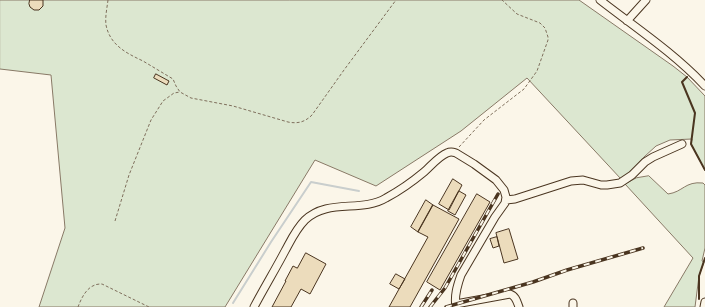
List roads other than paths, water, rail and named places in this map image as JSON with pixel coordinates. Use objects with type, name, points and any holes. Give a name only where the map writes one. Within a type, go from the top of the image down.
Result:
[{"type":"street","points":[[600,0],[682,63],[705,86]]},
{"type":"street","points":[[627,22],[641,2]]},
{"type":"street","points":[[506,200],[515,199],[571,182],[583,180],[607,186],[620,183],[632,175],[645,162],[682,144]]},
{"type":"street","points":[[254,307],[296,231],[306,220],[323,209],[369,205],[381,202],[398,191],[448,152],[455,152],[474,164],[496,180],[506,193],[506,200],[461,276],[456,290],[456,306],[510,294],[516,298],[519,307]]},
{"type":"street","points":[[704,307],[705,302]]},
{"type":"waterway","points":[[233,303],[311,182],[359,191]]},
{"type":"railway","points":[[430,307],[445,288],[498,194]]},
{"type":"railway","points":[[446,307],[643,248]]},
{"type":"railway","points":[[421,307],[432,290]]}]
